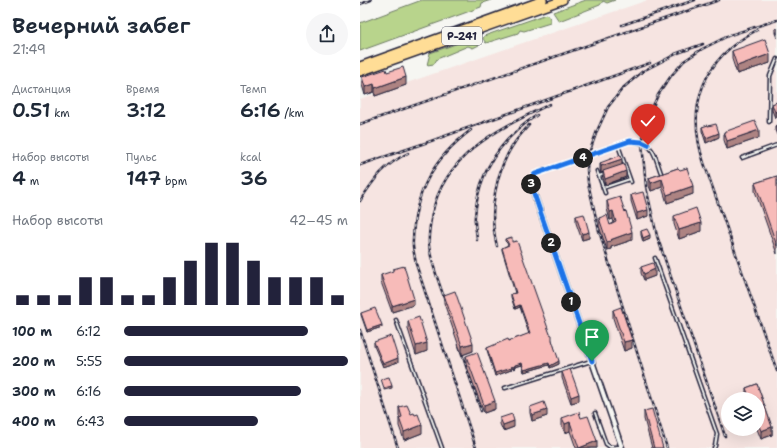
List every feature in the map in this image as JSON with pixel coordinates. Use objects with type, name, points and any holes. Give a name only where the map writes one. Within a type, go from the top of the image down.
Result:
[{"type":"highway","name":"Р-241","points":[[360,66],[543,0]]},
{"type":"highway","name":"Р-241","points":[[360,72],[563,0]]},
{"type":"street","points":[[531,185],[622,448]]},
{"type":"lane","points":[[769,122],[770,76],[777,59]]},
{"type":"lane","points":[[531,185],[531,180],[535,174],[630,141],[642,142],[648,145],[654,152],[660,173]]},
{"type":"lane","points":[[618,145],[631,182]]},
{"type":"lane","points":[[742,158],[777,145]]},
{"type":"lane","points":[[619,169],[626,167]]},
{"type":"lane","points":[[597,171],[604,194]]},
{"type":"lane","points":[[599,176],[606,174]]},
{"type":"lane","points":[[603,188],[630,179]]},
{"type":"lane","points":[[655,258],[717,434],[714,448]]},
{"type":"lane","points":[[396,320],[442,448]]},
{"type":"lane","points":[[505,388],[592,361]]},
{"type":"lane","points":[[595,413],[606,444],[610,447],[622,448]]},
{"type":"shaded area","points":[[648,0],[777,0],[777,448],[360,448],[360,99]]},
{"type":"green space","points":[[422,0],[491,0],[482,3],[481,7],[360,51],[360,23]]},
{"type":"green space","points":[[586,0],[615,0],[607,3],[603,1],[600,5],[559,21],[553,12]]},
{"type":"green space","points":[[547,14],[550,18],[550,23],[524,31],[520,30],[518,33],[486,43],[483,39],[484,36]]},
{"type":"green space","points":[[473,38],[479,45],[473,48],[468,46],[437,59],[434,64],[427,65],[430,53]]},
{"type":"building","points":[[765,39],[770,54],[737,66],[732,51]]},
{"type":"building","points":[[403,67],[406,77],[375,88],[374,84],[365,87],[362,77],[386,69],[387,72]]},
{"type":"building","points":[[777,102],[777,111],[775,112],[772,104]]},
{"type":"building","points":[[755,121],[759,130],[727,141],[724,132]]},
{"type":"building","points":[[716,124],[719,133],[706,138],[702,127]]},
{"type":"building","points":[[621,155],[622,159],[601,166],[600,163]]},
{"type":"building","points":[[624,164],[626,171],[605,179],[603,171]]},
{"type":"building","points":[[678,168],[680,170],[687,168],[693,186],[667,195],[662,179],[651,183],[649,178]]},
{"type":"building","points":[[777,176],[777,246],[755,183]]},
{"type":"building","points":[[643,192],[648,210],[637,213],[631,195]]},
{"type":"building","points":[[620,197],[632,232],[607,242],[599,218],[607,215],[610,225],[616,222],[613,211],[610,212],[607,201]]},
{"type":"building","points":[[696,208],[701,223],[679,230],[674,216]]},
{"type":"building","points":[[584,214],[589,232],[582,234],[576,216]]},
{"type":"building","points":[[647,229],[650,235],[643,238],[641,231]]},
{"type":"building","points":[[512,237],[512,242],[517,241],[550,334],[552,335],[552,340],[559,361],[550,366],[549,363],[524,370],[522,363],[495,373],[487,348],[508,339],[509,341],[530,333],[520,305],[515,307],[511,294],[516,293],[502,248],[509,245],[505,239]]},
{"type":"building","points":[[653,263],[655,269],[644,274],[641,267]]},
{"type":"building","points":[[404,266],[414,299],[392,306],[381,275],[393,271],[393,269]]},
{"type":"building","points":[[455,291],[473,343],[462,346],[444,295]]},
{"type":"building","points":[[621,307],[632,340],[624,342],[613,310]]},
{"type":"building","points":[[375,308],[382,325],[367,330],[361,313]]},
{"type":"building","points":[[419,317],[427,343],[416,346],[408,321]]},
{"type":"building","points":[[391,336],[398,358],[383,364],[374,342]]},
{"type":"building","points":[[477,352],[495,401],[484,405],[466,356]]},
{"type":"building","points":[[570,369],[579,394],[571,397],[562,372]]},
{"type":"building","points":[[389,377],[392,386],[384,388],[381,379]]},
{"type":"building","points":[[757,384],[760,392],[747,392],[746,388]]},
{"type":"building","points":[[544,402],[547,410],[532,415],[530,407]]},
{"type":"building","points":[[407,405],[411,414],[418,414],[422,425],[404,432],[399,418],[402,417],[399,407]]},
{"type":"building","points":[[765,407],[772,427],[765,430]]},
{"type":"building","points":[[652,409],[663,448],[654,448],[644,411]]},
{"type":"building","points":[[579,412],[581,418],[588,416],[597,441],[579,448],[570,422],[565,424],[562,418]]},
{"type":"building","points":[[512,414],[514,421],[503,425],[500,418]]},
{"type":"railway","points":[[360,4],[371,0]]},
{"type":"railway","points":[[622,25],[695,0]]},
{"type":"railway","points":[[360,124],[719,0]]},
{"type":"railway","points":[[727,36],[777,20]]},
{"type":"railway","points":[[757,30],[738,41],[711,69],[703,86],[698,103],[697,122],[699,142],[704,163],[777,371]]},
{"type":"railway","points":[[721,424],[657,236],[646,187],[642,143],[647,119],[658,95],[671,76],[684,61],[702,49],[732,34]]},
{"type":"railway","points":[[675,54],[703,44]]},
{"type":"railway","points":[[667,448],[599,231],[588,183],[587,170],[588,156],[608,107],[623,88],[643,71],[680,52]]},
{"type":"railway","points":[[360,165],[650,63]]},
{"type":"railway","points":[[447,306],[434,268],[429,245],[432,214],[439,193],[449,175],[462,159],[477,146],[512,123],[550,104]]},
{"type":"railway","points":[[477,240],[475,220],[476,207],[483,179],[489,166],[496,154],[514,133],[537,115]]},
{"type":"railway","points":[[497,246],[494,233],[493,206],[498,179],[508,153],[529,125]]},
{"type":"railway","points":[[471,130],[446,152],[428,178],[417,206],[414,223],[413,249],[416,264],[476,448]]},
{"type":"railway","points":[[360,201],[380,173],[392,162],[408,153]]},
{"type":"railway","points":[[360,330],[398,448]]},
{"type":"railway","points":[[459,345],[481,411]]},
{"type":"route","points":[[592,361],[531,185],[531,180],[535,174],[630,141],[642,142],[648,145]]}]
